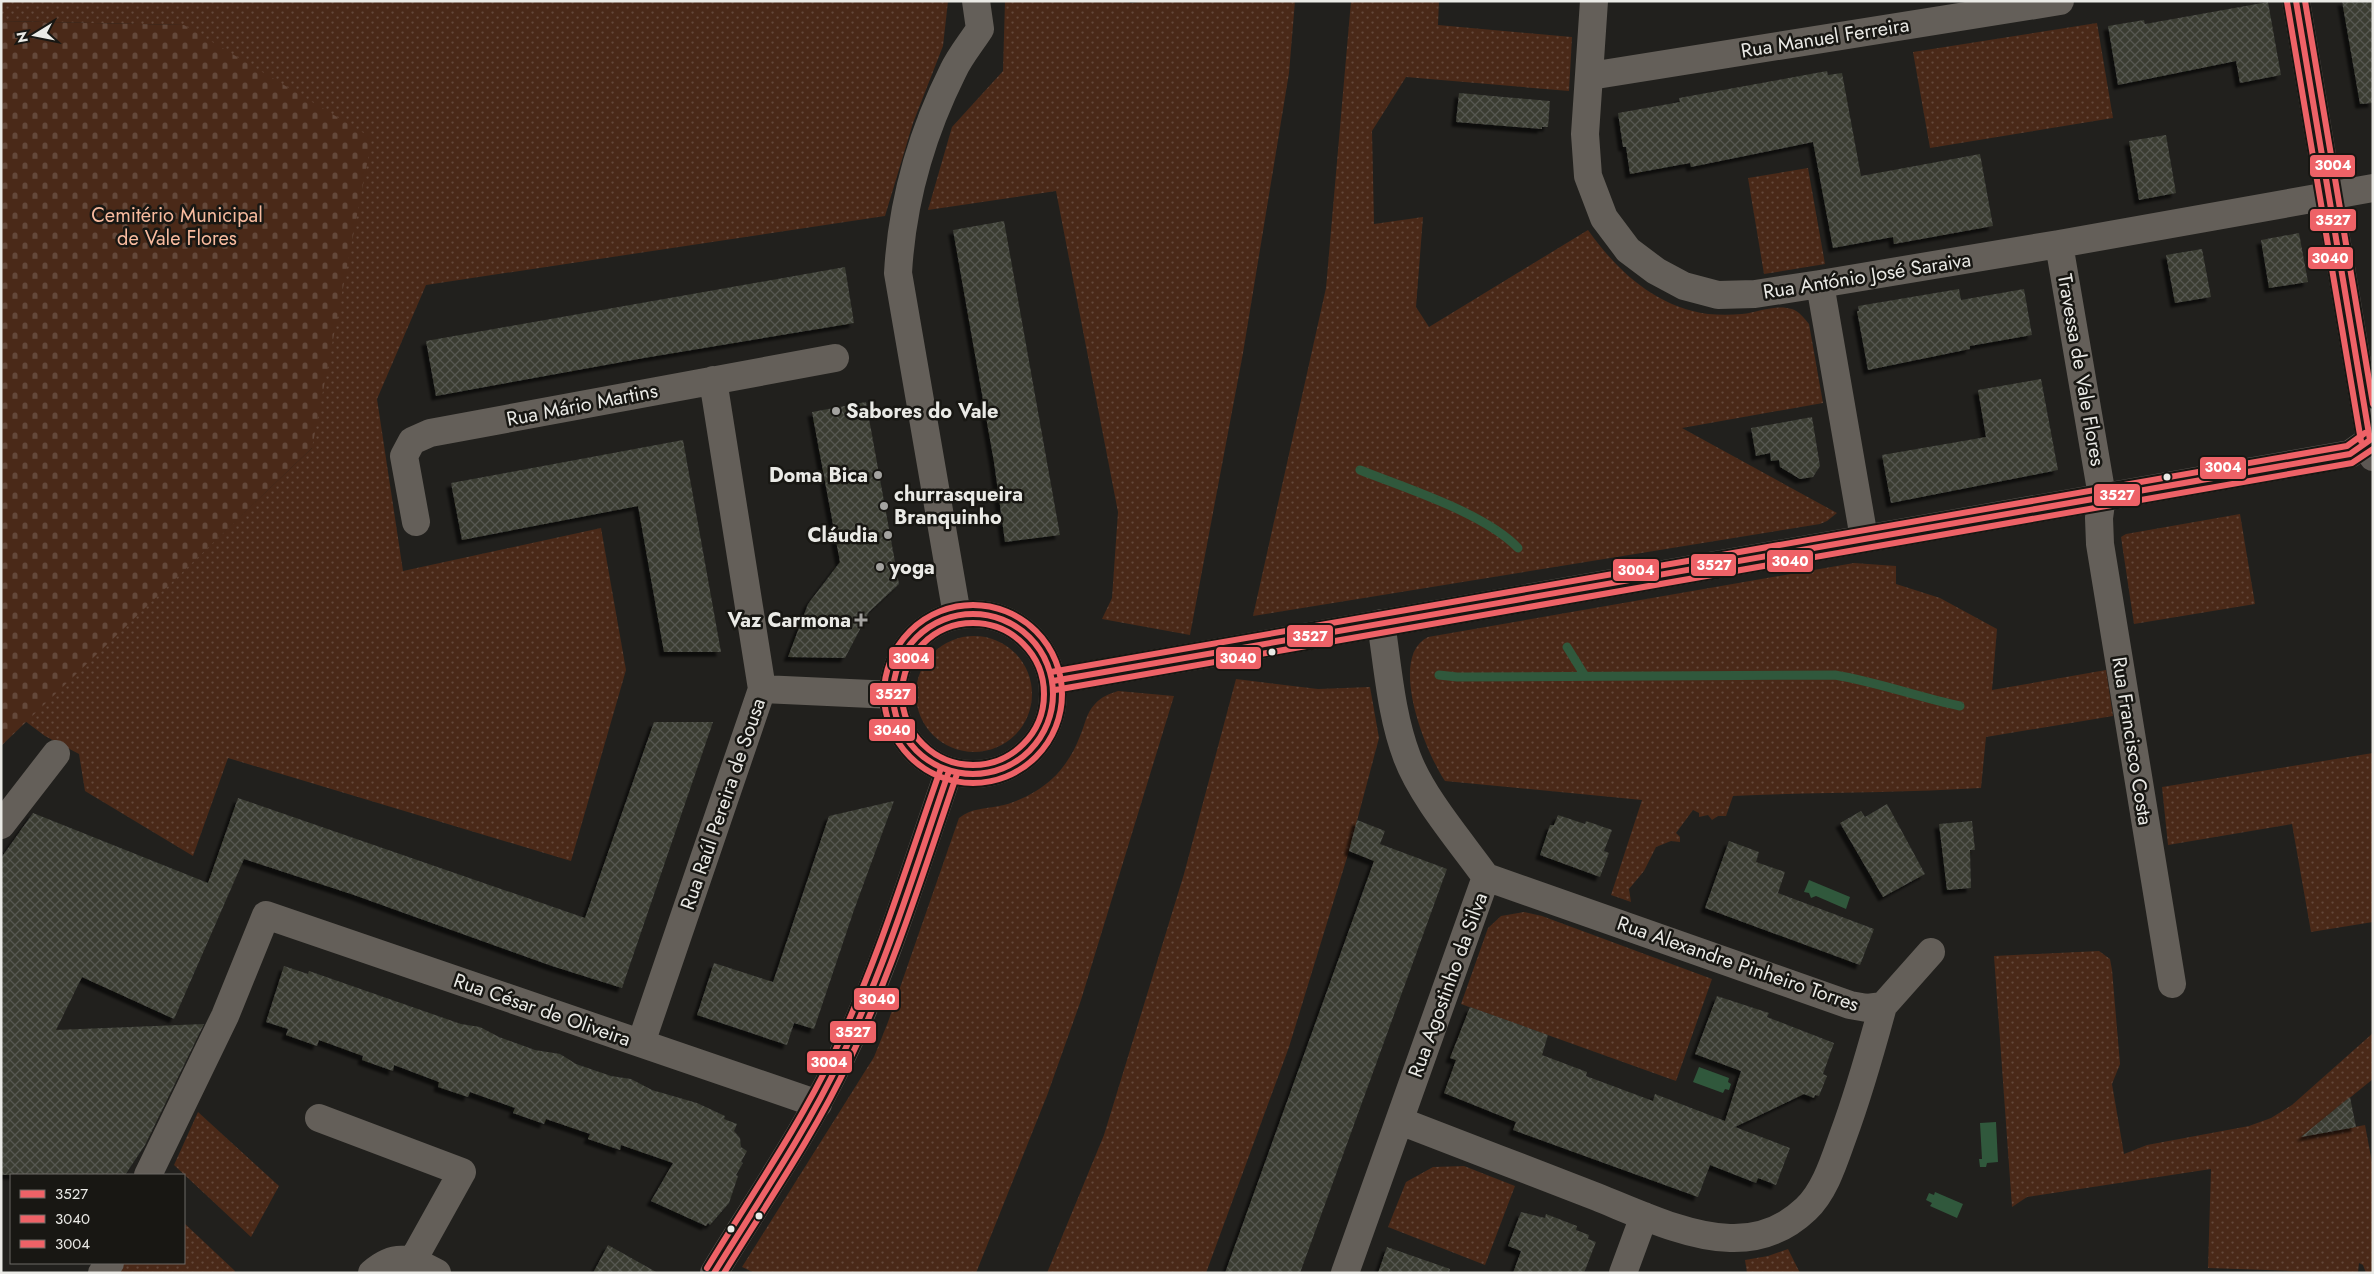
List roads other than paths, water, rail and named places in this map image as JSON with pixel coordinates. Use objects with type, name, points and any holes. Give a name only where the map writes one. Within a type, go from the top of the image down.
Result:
[{"type":"street","points":[[957,615],[898,272],[900,237],[920,153],[935,111],[954,69],[980,29],[976,1]]},
{"type":"street","name":"Rua António José Saraiva","points":[[1594,1],[1585,134],[1588,176],[1604,218],[1628,250],[1656,271],[1684,286],[1718,295],[1755,294],[1820,284],[2373,188]]},
{"type":"street","name":"Rua Manuel Ferreira","points":[[1590,76],[2060,1]]},
{"type":"street","points":[[1053,681],[2350,454],[2372,445],[2296,1]]},
{"type":"street","name":"Travessa de Vale Flores","points":[[2059,244],[2102,496]]},
{"type":"street","points":[[1820,284],[1864,538]]},
{"type":"street","name":"Rua Mário Martins","points":[[416,522],[404,456],[412,441],[430,433],[835,358]]},
{"type":"street","name":"Rua Raúl Pereira de Sousa","points":[[641,1043],[762,689],[713,380]]},
{"type":"street","name":"Rua Francisco Costa","points":[[2102,496],[2099,518],[2100,544],[2172,984]]},
{"type":"street","points":[[982,614],[1007,621],[1029,636],[1044,656],[1053,681],[1054,701],[1049,721],[1040,740],[1026,756],[1009,767],[990,774],[969,775],[949,771],[920,755],[900,728],[893,695],[895,677],[901,659],[911,644],[924,631],[940,621],[957,615],[982,614]]},
{"type":"street","name":"Rua Agostinho da Silva","points":[[1344,1273],[1486,878],[1420,782],[1408,759],[1399,731],[1381,623]]},
{"type":"street","points":[[762,689],[893,695]]},
{"type":"street","points":[[1,825],[56,754]]},
{"type":"street","points":[[714,1273],[818,1104],[862,1012],[949,771]]},
{"type":"street","name":"Rua Alexandre Pinheiro Torres","points":[[1400,1121],[1644,1216],[1698,1234],[1730,1238],[1761,1236],[1785,1225],[1806,1209],[1821,1189],[1834,1160],[1868,1061],[1883,1006],[1867,1008],[1850,1005],[1486,878]]},
{"type":"street","name":"Rua César de Oliveira","points":[[148,1174],[225,1016],[266,915],[818,1104]]},
{"type":"street","points":[[1883,1006],[1931,952]]},
{"type":"street","points":[[319,1118],[462,1172],[413,1260]]},
{"type":"street","points":[[1624,1273],[1644,1216]]},
{"type":"street","points":[[372,1273],[389,1261],[400,1258],[413,1260],[437,1273]]},
{"type":"waterway","points":[[1360,470],[1421,493],[1465,513],[1504,535],[1518,548]]},
{"type":"waterway","points":[[1567,647],[1585,676]]},
{"type":"waterway","points":[[1439,675],[1457,677],[1835,675],[1960,706]]},
{"type":"place","name":"Sabores do Vale","points":[[836,411]]},
{"type":"place","name":"Doma Bica","points":[[878,475]]},
{"type":"place","name":"churrasqueira Branquinho","points":[[884,506]]},
{"type":"place","name":"Cláudia","points":[[888,535]]},
{"type":"place","name":"yoga","points":[[880,567]]},
{"type":"place","name":"Vaz Carmona","points":[[861,620]]},
{"type":"park label","name":"Cemitério Municipal de Vale Flores","points":[[177,226]]}]
